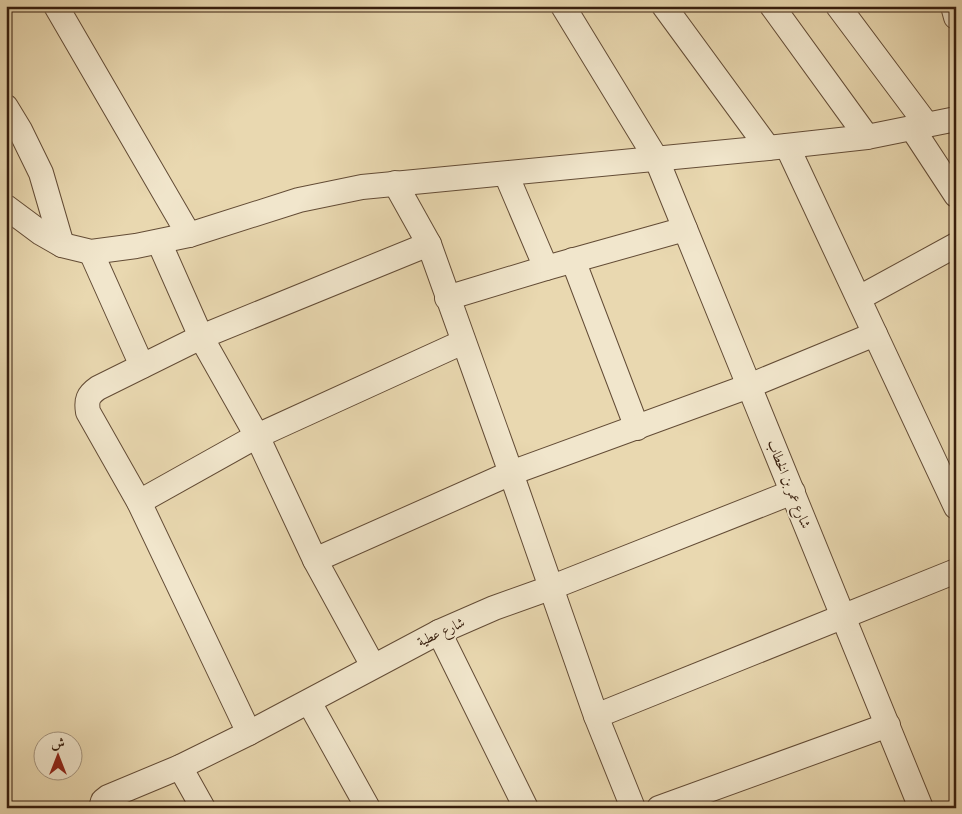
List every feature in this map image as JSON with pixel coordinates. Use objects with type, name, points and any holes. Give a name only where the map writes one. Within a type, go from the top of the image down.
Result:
[{"type":"street","points":[[56,6],[189,235]]},
{"type":"street","name":"شارع عمر بن الخطاب","points":[[563,6],[657,160],[921,808]]},
{"type":"street","points":[[664,6],[778,147],[859,298],[875,334],[951,482],[956,508]]},
{"type":"street","points":[[772,6],[867,137]]},
{"type":"street","points":[[838,6],[920,126],[956,195]]},
{"type":"street","points":[[953,6],[956,17]]},
{"type":"street","points":[[6,107],[20,130],[41,173],[62,244]]},
{"type":"street","points":[[6,207],[42,233],[62,244],[91,252],[159,242],[189,235],[299,200],[346,189],[394,183],[657,160],[867,137],[956,119]]},
{"type":"street","points":[[506,174],[546,268]]},
{"type":"street","points":[[394,183],[429,244],[596,716],[633,808]]},
{"type":"street","points":[[447,298],[685,229]]},
{"type":"street","points":[[159,242],[201,337],[257,436],[315,560],[374,666]]},
{"type":"street","points":[[249,733],[139,502],[88,412],[86,403],[90,393],[98,388],[201,337],[429,244]]},
{"type":"street","points":[[859,298],[956,246]]},
{"type":"street","points":[[91,252],[142,366]]},
{"type":"street","points":[[573,260],[637,428]]},
{"type":"street","points":[[315,560],[511,473],[749,386],[875,334]]},
{"type":"street","points":[[139,502],[257,436],[463,342]]},
{"type":"street","name":"شارع عطية","points":[[102,804],[108,797],[180,767],[249,733],[439,632],[494,608],[550,588],[793,492]]},
{"type":"street","points":[[596,716],[956,571]]},
{"type":"street","points":[[439,632],[526,808]]},
{"type":"street","points":[[309,702],[368,808]]},
{"type":"street","points":[[659,808],[888,725]]},
{"type":"street","points":[[180,767],[203,808]]}]
